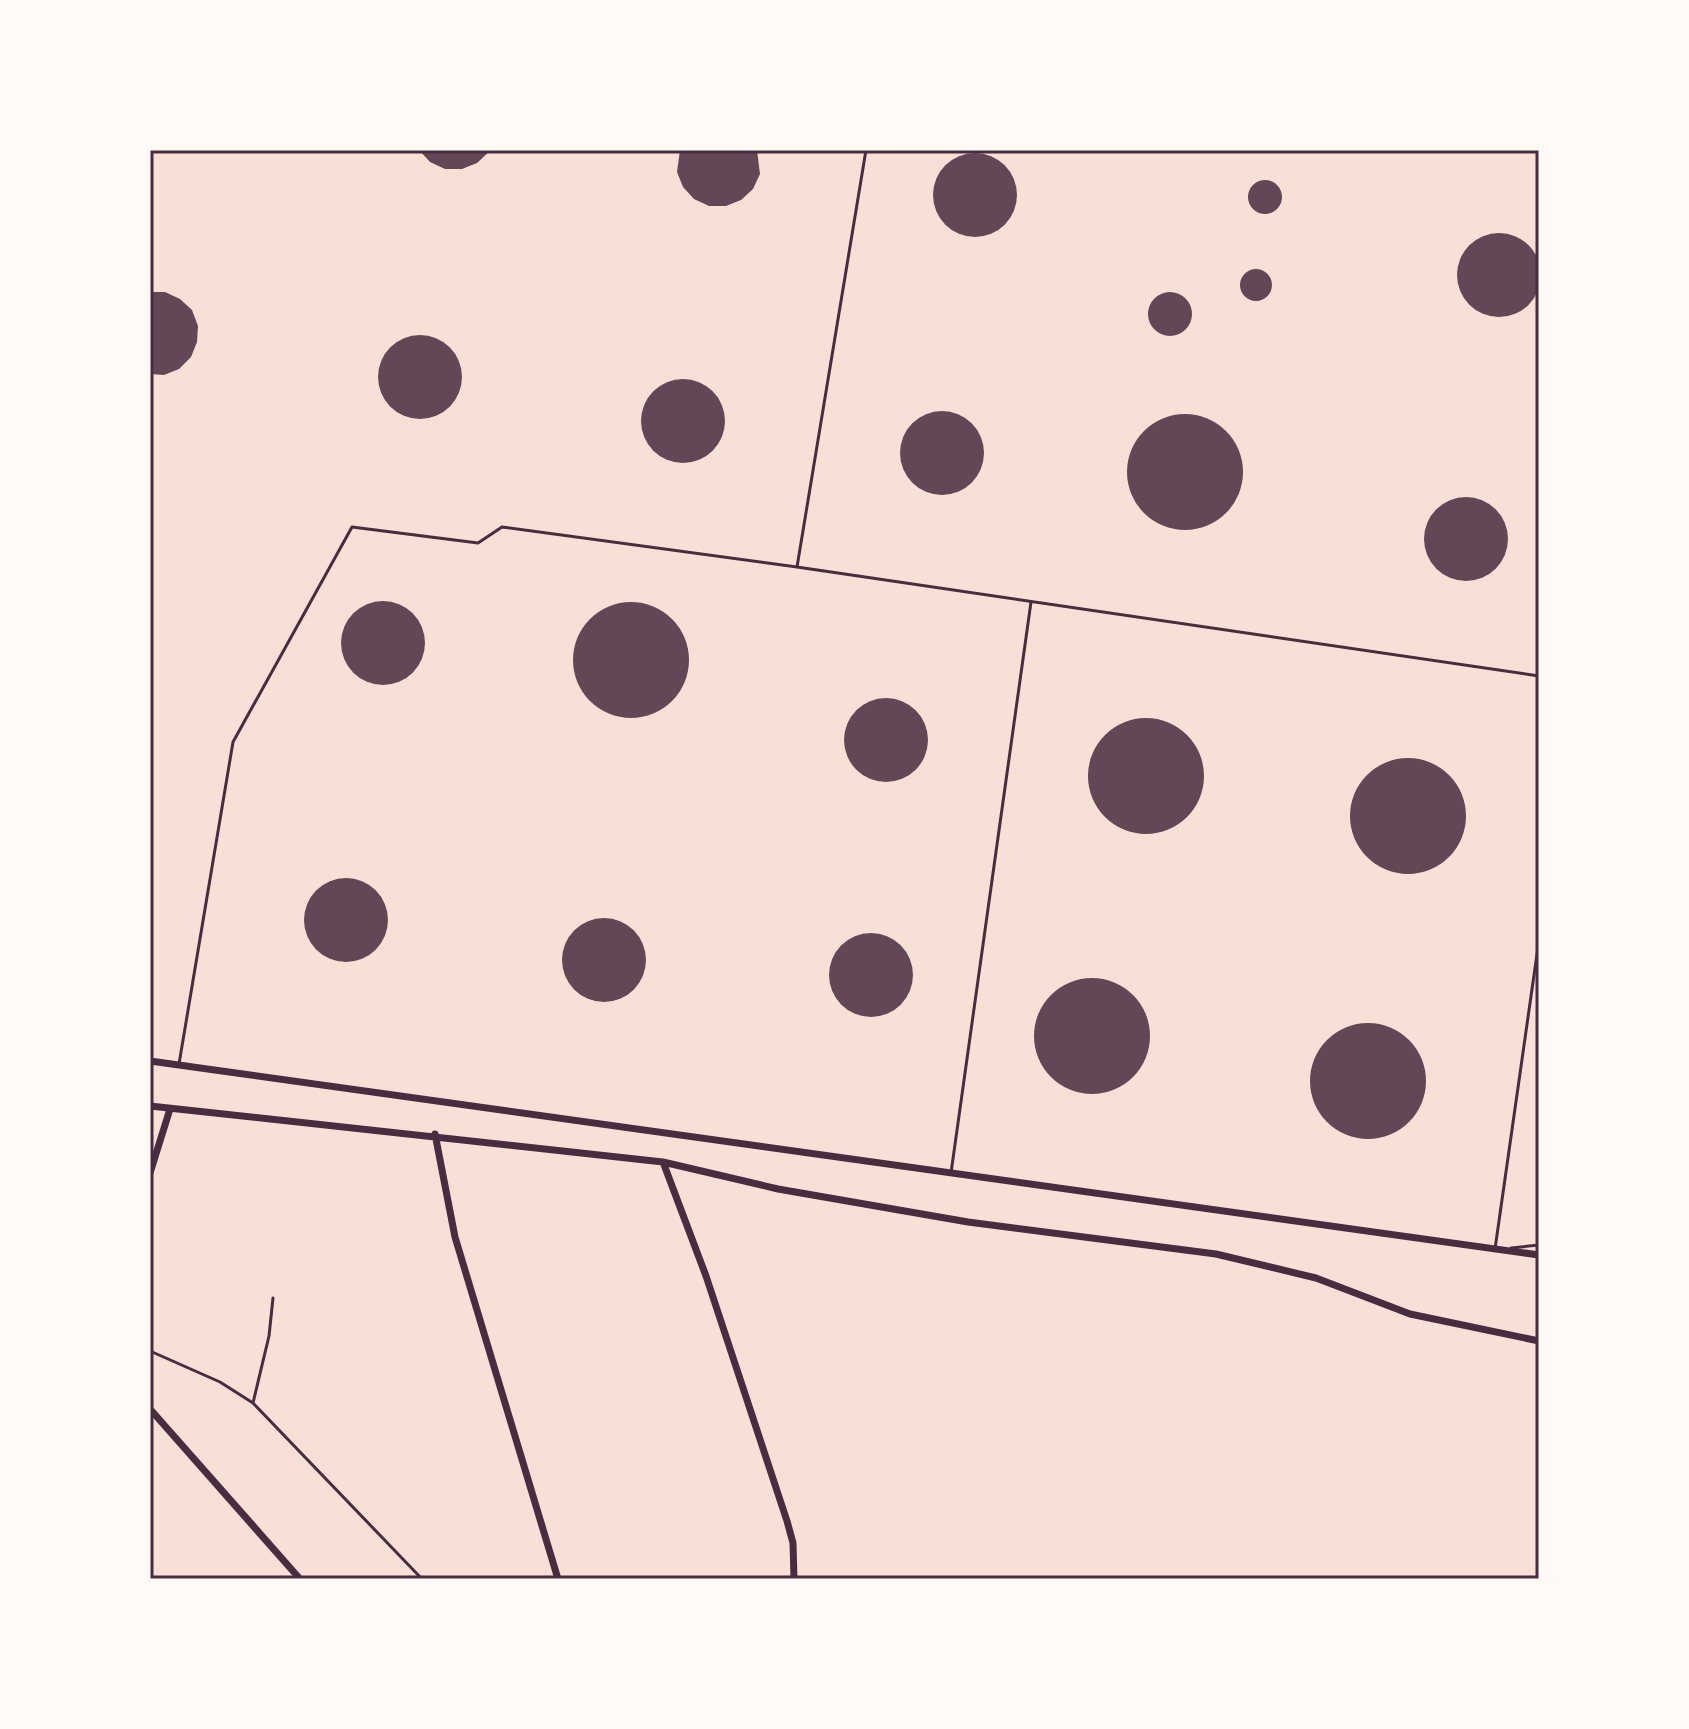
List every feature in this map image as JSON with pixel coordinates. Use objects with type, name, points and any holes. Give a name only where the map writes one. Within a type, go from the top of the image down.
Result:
[{"type":"street","points":[[150,1061],[1539,1255]]},
{"type":"street","points":[[150,1106],[435,1134],[663,1162],[778,1189],[968,1222],[1216,1254],[1316,1278],[1410,1314],[1539,1341]]},
{"type":"street","points":[[150,1171],[170,1109]]},
{"type":"street","points":[[435,1134],[455,1237],[558,1579]]},
{"type":"street","points":[[663,1162],[706,1276],[787,1521],[793,1543],[794,1579]]},
{"type":"street","points":[[150,1409],[300,1579]]},
{"type":"lane","points":[[797,567],[866,150]]},
{"type":"lane","points":[[179,1065],[233,742],[352,527],[478,543],[502,527],[1539,676]]},
{"type":"lane","points":[[951,1173],[986,903],[1031,602]]},
{"type":"lane","points":[[1539,940],[1495,1249],[1539,1245]]},
{"type":"path","points":[[253,1403],[269,1336],[273,1298]]},
{"type":"path","points":[[150,1351],[220,1382],[253,1403],[422,1579]]},
{"type":"building","points":[[419,150],[491,150],[477,163],[462,169],[445,169],[430,162]]},
{"type":"building","points":[[680,150],[757,150],[760,174],[753,189],[741,200],[726,206],[709,206],[694,199],[683,187],[677,172]]},
{"type":"building","points":[[975,153],[991,156],[1010,172],[1017,195],[1014,211],[998,230],[975,237],[959,234],[940,218],[933,195],[936,179],[952,160]]},
{"type":"building","points":[[1265,180],[1277,185],[1282,197],[1277,209],[1265,214],[1253,209],[1248,197],[1253,185]]},
{"type":"building","points":[[1499,233],[1522,240],[1534,252],[1541,275],[1534,298],[1522,310],[1499,317],[1476,310],[1464,298],[1457,275],[1464,252],[1476,240]]},
{"type":"building","points":[[1256,269],[1267,274],[1272,285],[1267,296],[1256,301],[1245,296],[1240,285],[1245,274]]},
{"type":"building","points":[[150,292],[165,292],[180,299],[192,310],[198,326],[197,342],[191,357],[179,369],[164,375],[150,374]]},
{"type":"building","points":[[1170,292],[1186,298],[1192,314],[1186,330],[1170,336],[1154,330],[1148,314],[1154,298]]},
{"type":"building","points":[[420,335],[436,338],[450,347],[459,361],[462,377],[459,393],[450,407],[436,416],[420,419],[404,416],[390,407],[381,393],[378,377],[381,361],[390,347],[404,338]]},
{"type":"building","points":[[683,379],[706,386],[718,398],[725,421],[718,444],[706,456],[683,463],[660,456],[648,444],[641,421],[648,398],[660,386]]},
{"type":"building","points":[[942,411],[965,418],[977,430],[984,453],[977,476],[965,488],[942,495],[919,488],[907,476],[900,453],[907,430],[919,418]]},
{"type":"building","points":[[1185,414],[1207,419],[1226,431],[1238,450],[1243,472],[1238,494],[1226,513],[1207,525],[1185,530],[1163,525],[1144,513],[1132,494],[1127,472],[1132,450],[1144,431],[1163,419]]},
{"type":"building","points":[[1466,497],[1482,500],[1501,516],[1508,539],[1505,555],[1489,574],[1466,581],[1450,578],[1431,562],[1424,539],[1427,523],[1443,504]]},
{"type":"building","points":[[383,601],[399,604],[418,620],[425,643],[422,659],[406,678],[383,685],[367,682],[348,666],[341,643],[344,627],[360,608]]},
{"type":"building","points":[[631,602],[653,607],[672,619],[684,638],[689,660],[684,682],[672,701],[653,713],[631,718],[609,713],[590,701],[578,682],[573,660],[578,638],[590,619],[609,607]]},
{"type":"building","points":[[886,698],[902,701],[921,717],[928,740],[925,756],[909,775],[886,782],[870,779],[851,763],[844,740],[847,724],[863,705]]},
{"type":"building","points":[[1146,718],[1168,723],[1187,735],[1199,754],[1204,776],[1199,798],[1187,817],[1168,829],[1146,834],[1124,829],[1105,817],[1093,798],[1088,776],[1093,754],[1105,735],[1124,723]]},
{"type":"building","points":[[1408,758],[1430,763],[1449,775],[1461,794],[1466,816],[1461,838],[1449,857],[1430,869],[1408,874],[1386,869],[1367,857],[1355,838],[1350,816],[1355,794],[1367,775],[1386,763]]},
{"type":"building","points":[[346,878],[362,881],[381,897],[388,920],[385,936],[369,955],[346,962],[330,959],[311,943],[304,920],[307,904],[323,885]]},
{"type":"building","points":[[604,918],[627,925],[639,937],[646,960],[639,983],[627,995],[604,1002],[581,995],[569,983],[562,960],[569,937],[581,925]]},
{"type":"building","points":[[871,933],[887,936],[906,952],[913,975],[910,991],[894,1010],[871,1017],[855,1014],[836,998],[829,975],[832,959],[848,940]]},
{"type":"building","points":[[1092,978],[1114,983],[1133,995],[1145,1014],[1150,1036],[1145,1058],[1133,1077],[1114,1089],[1092,1094],[1070,1089],[1051,1077],[1039,1058],[1034,1036],[1039,1014],[1051,995],[1070,983]]},
{"type":"building","points":[[1368,1023],[1390,1028],[1409,1040],[1421,1059],[1426,1081],[1421,1103],[1409,1122],[1390,1134],[1368,1139],[1346,1134],[1327,1122],[1315,1103],[1310,1081],[1315,1059],[1327,1040],[1346,1028]]}]
